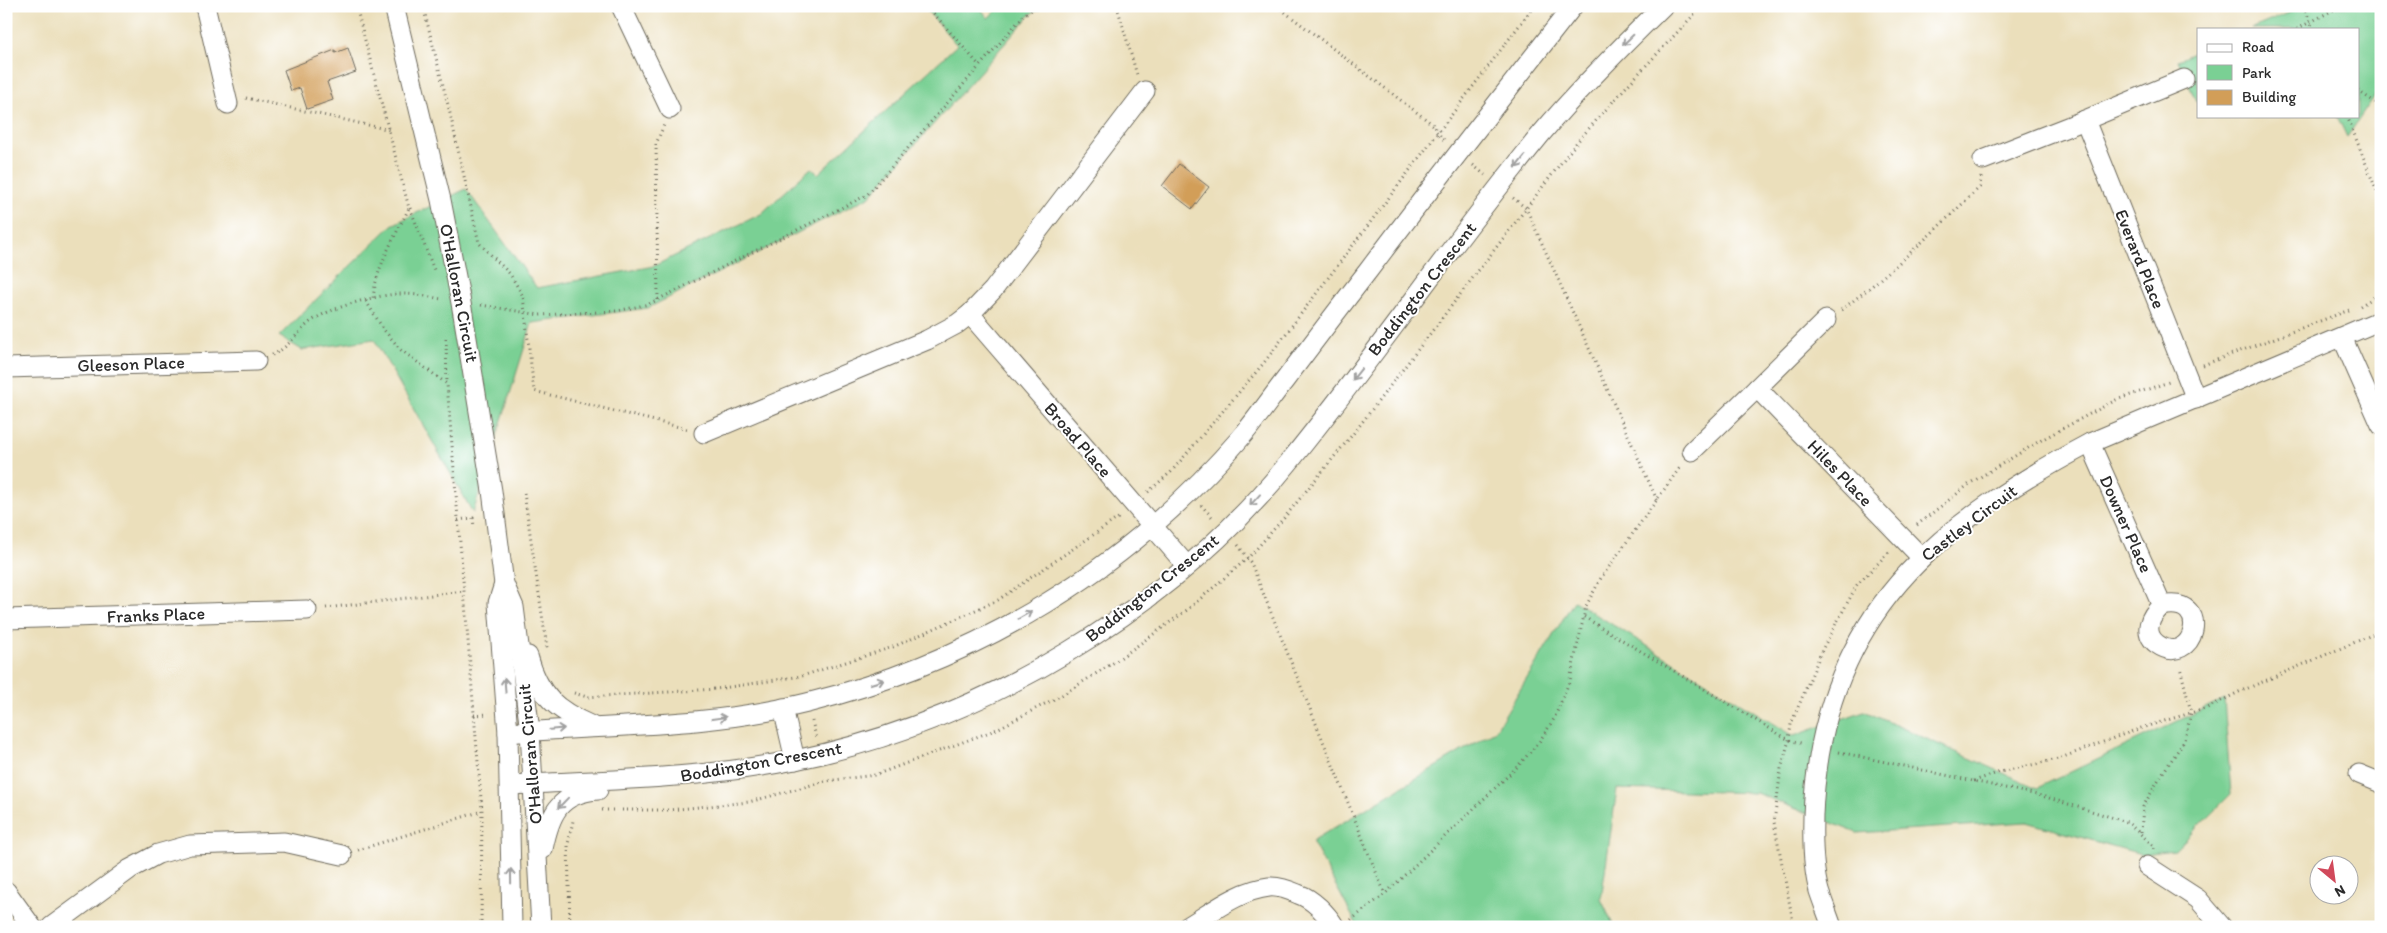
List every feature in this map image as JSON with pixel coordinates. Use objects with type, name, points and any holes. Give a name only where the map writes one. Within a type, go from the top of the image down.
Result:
[{"type":"street","points":[[205,6],[227,99]]},
{"type":"street","name":"O'Halloran Circuit","points":[[394,6],[441,200],[489,472],[504,584],[514,607],[530,732],[541,927]]},
{"type":"street","points":[[621,6],[670,109]]},
{"type":"street","points":[[508,733],[593,726],[651,725],[717,719],[808,703],[884,680],[980,640],[1091,576],[1152,526],[1189,492],[1244,434],[1458,153],[1573,6]]},
{"type":"street","name":"Boddington Crescent","points":[[510,785],[692,776],[795,760],[820,754],[902,730],[954,710],[1004,687],[1076,648],[1124,615],[1187,566],[1225,531],[1288,464],[1542,134],[1610,57],[1663,6]]},
{"type":"street","points":[[1983,160],[2184,80]]},
{"type":"street","points":[[704,433],[927,340],[957,324],[970,314],[993,290],[1145,91]]},
{"type":"street","name":"Everard Place","points":[[2084,120],[2196,399]]},
{"type":"street","name":"Broad Place","points":[[970,314],[1187,566]]},
{"type":"street","points":[[1692,451],[1826,320]]},
{"type":"street","name":"Castley Circuit","points":[[1832,927],[1819,890],[1814,844],[1814,788],[1820,747],[1838,682],[1860,635],[1888,594],[1942,540],[1998,497],[2090,443],[2381,320]]},
{"type":"street","points":[[2342,337],[2381,425]]},
{"type":"street","name":"Gleeson Place","points":[[6,368],[256,361]]},
{"type":"street","name":"Hiles Place","points":[[1757,388],[1922,558]]},
{"type":"street","name":"Downer Place","points":[[2090,443],[2162,606]]},
{"type":"street","name":"O'Halloran Circuit","points":[[504,584],[498,602],[508,733],[512,927]]},
{"type":"street","points":[[2173,604],[2184,607],[2191,614],[2195,625],[2193,636],[2186,645],[2176,649],[2165,648],[2155,643],[2150,633],[2149,622],[2154,612],[2162,606],[2173,604]]},
{"type":"street","points":[[514,607],[533,673],[542,691],[556,706],[572,717],[593,726]]},
{"type":"street","name":"Franks Place","points":[[6,620],[307,610]]},
{"type":"street","points":[[783,708],[795,760]]},
{"type":"street","points":[[2359,774],[2381,783]]},
{"type":"street","points":[[539,868],[547,829],[559,807],[570,796],[580,791],[607,789],[641,779]]},
{"type":"street","points":[[51,927],[130,869],[158,854],[190,845],[284,842],[342,855]]},
{"type":"street","points":[[2147,866],[2198,899],[2222,927]]},
{"type":"street","points":[[1187,927],[1248,891],[1269,887],[1281,888],[1304,896],[1342,924]]},
{"type":"street","points":[[6,891],[32,927]]},
{"type":"path","points":[[356,6],[410,208],[437,279]]},
{"type":"path","points":[[423,6],[450,109],[479,243],[510,274],[520,288],[526,313],[534,391],[704,433]]},
{"type":"path","points":[[927,6],[979,64]]},
{"type":"path","points":[[256,361],[279,352],[316,319],[373,299],[404,294],[540,315],[617,311],[658,300],[867,195],[979,64],[1025,14],[1038,6]]},
{"type":"path","points":[[1118,6],[1134,69],[1145,91]]},
{"type":"path","points":[[1277,6],[1436,127],[1435,130],[1438,135],[1526,208],[1657,500]]},
{"type":"path","points":[[570,692],[587,697],[716,689],[802,676],[893,647],[998,600],[1105,528],[1171,472],[1263,364],[1534,6]]},
{"type":"path","points":[[1249,557],[1357,429],[1577,142],[1702,6]]},
{"type":"path","points":[[2304,6],[2313,28]]},
{"type":"path","points":[[2299,28],[2341,6]]},
{"type":"path","points":[[2360,92],[2381,106]]},
{"type":"path","points":[[227,99],[390,130]]},
{"type":"path","points":[[658,300],[656,144],[670,109]]},
{"type":"path","points":[[2348,118],[2381,202]]},
{"type":"path","points":[[1826,320],[1866,291],[1980,187],[1983,160]]},
{"type":"path","points":[[373,299],[374,284],[383,260],[410,208]]},
{"type":"path","points":[[366,301],[384,330],[401,350],[447,384]]},
{"type":"path","points":[[446,329],[447,384],[482,811],[481,927]]},
{"type":"path","points":[[1342,924],[1385,894],[1516,768],[1539,742],[1554,719],[1570,680],[1586,606],[1601,578],[1692,451]]},
{"type":"path","points":[[1171,472],[1249,557],[1385,894]]},
{"type":"path","points":[[458,520],[473,518],[474,528]]},
{"type":"path","points":[[307,610],[464,591]]},
{"type":"path","points":[[1584,616],[1789,740],[2042,796],[2127,822],[2141,832],[2154,846],[2153,859],[2147,866]]},
{"type":"path","points":[[1973,781],[2000,772],[2058,759],[2138,729],[2207,708],[2239,692],[2381,631]]},
{"type":"path","points":[[2141,832],[2143,807],[2160,777],[2185,740],[2191,712],[2176,649]]},
{"type":"path","points":[[802,676],[826,781]]},
{"type":"path","points":[[1789,740],[1780,769],[1774,822],[1794,927]]},
{"type":"path","points":[[342,855],[482,811]]},
{"type":"green space","points":[[923,6],[979,6],[988,18],[1001,6],[1045,6],[1031,14],[869,197],[648,308],[532,323],[473,513],[374,339],[302,350],[279,336],[392,225],[466,189],[537,288],[654,266],[761,214],[811,168],[818,174],[957,45]]},
{"type":"green space","points":[[2305,6],[2381,6],[2381,87],[2360,118],[2360,28],[2253,28]]},
{"type":"green space","points":[[2197,51],[2196,101],[2178,60]]},
{"type":"green space","points":[[2338,118],[2360,118],[2347,137]]},
{"type":"green space","points":[[1574,601],[1794,736],[1864,711],[2037,788],[2224,699],[2231,794],[2175,850],[2141,854],[2026,822],[1857,833],[1756,793],[1617,789],[1601,899],[1614,927],[1358,927],[1312,841],[1495,731]]},
{"type":"building","points":[[348,48],[356,72],[327,82],[333,100],[307,109],[300,88],[291,91],[284,70],[335,50],[335,53]]},
{"type":"building","points":[[1179,164],[1209,187],[1192,209],[1162,186]]}]
